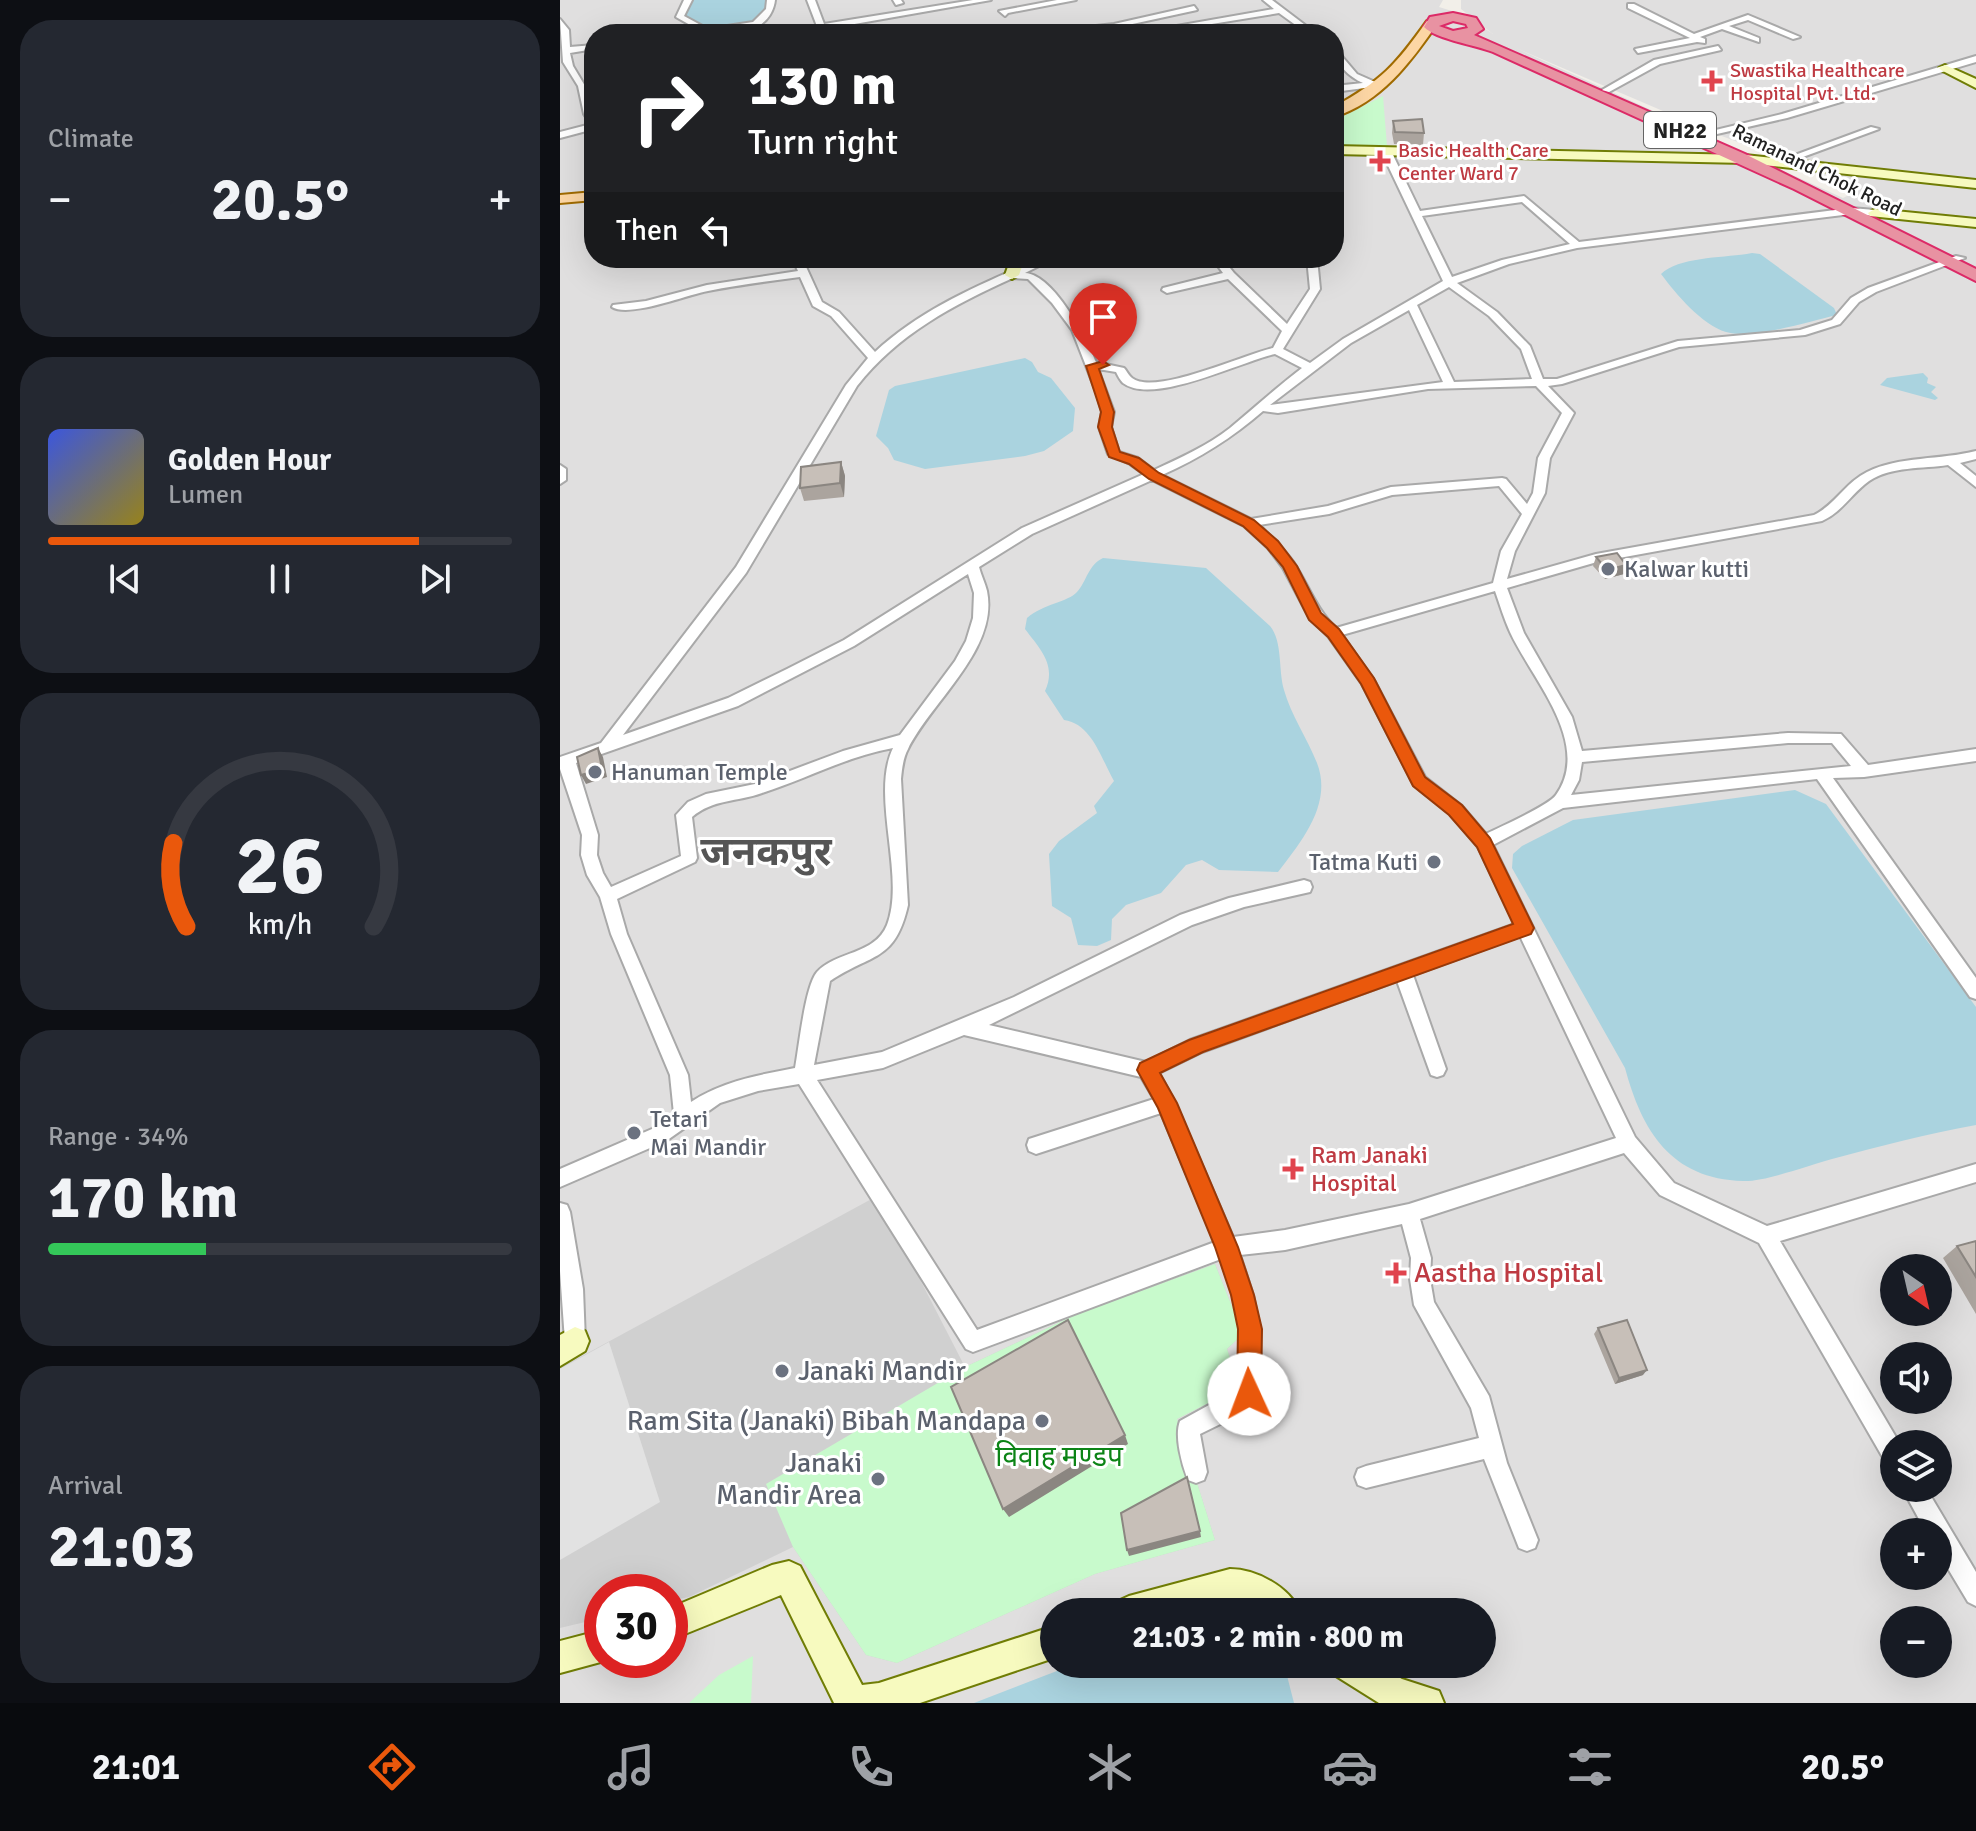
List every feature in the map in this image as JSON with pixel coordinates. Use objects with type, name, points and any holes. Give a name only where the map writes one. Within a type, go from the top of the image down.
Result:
[{"type":"highway","points":[[1432,22],[1457,2],[1461,13],[1472,22],[1474,31],[1455,35]]},
{"type":"highway","points":[[1432,22],[1450,17],[1472,22]]},
{"type":"highway","name":"NH22","points":[[1432,22],[1434,30],[1455,35]]},
{"type":"highway","name":"Ramanand Chok Road","points":[[1472,22],[1516,51],[1775,163],[1875,213],[1962,262],[1976,276]]},
{"type":"highway","name":"Ramanand Chok Road","points":[[1455,35],[1498,49],[1745,159],[1962,262]]},
{"type":"main road","points":[[1344,106],[1404,62],[1432,22]]},
{"type":"main road","points":[[1416,43],[1455,35]]},
{"type":"main road","points":[[560,199],[584,197]]},
{"type":"street","points":[[688,0],[680,17],[693,24]]},
{"type":"street","points":[[756,24],[770,10],[771,0]]},
{"type":"street","points":[[811,0],[820,24]]},
{"type":"street","points":[[860,24],[987,0]]},
{"type":"street","points":[[1267,0],[1300,24]]},
{"type":"street","points":[[1005,14],[1003,11],[1074,3]]},
{"type":"street","points":[[1606,90],[1657,62],[1718,48],[1631,6]]},
{"type":"street","points":[[1123,24],[1194,8]]},
{"type":"street","points":[[1196,24],[1281,10]]},
{"type":"street","points":[[1657,62],[1639,48],[1697,37],[1748,17],[1796,37]]},
{"type":"street","points":[[560,21],[566,30],[566,58],[571,71],[584,83]]},
{"type":"street","points":[[1694,24],[1709,31]]},
{"type":"street","points":[[1721,26],[1756,40]]},
{"type":"street","points":[[568,50],[584,48]]},
{"type":"street","points":[[1704,134],[1784,116],[1976,59]]},
{"type":"street","points":[[1344,62],[1354,76],[1375,86]]},
{"type":"street","points":[[1945,68],[1976,84]]},
{"type":"street","points":[[1344,88],[1375,86]]},
{"type":"street","points":[[560,135],[584,127]]},
{"type":"street","points":[[1775,163],[1874,129]]},
{"type":"street","points":[[1344,150],[1745,159],[1976,184]]},
{"type":"street","points":[[1386,151],[1449,282],[1493,314],[1526,348],[1539,383],[1568,413],[1544,458],[1539,493],[1508,551],[1499,585],[1517,633],[1565,717],[1576,757],[1571,780],[1560,802]]},
{"type":"street","points":[[1417,214],[1524,199],[1577,245]]},
{"type":"street","points":[[684,1117],[679,1075],[619,934],[608,896],[595,875],[589,855],[590,835],[564,762],[733,702],[792,673],[1027,531],[1195,456],[1233,431],[1347,341],[1449,282],[1506,262],[1577,245],[1851,211],[1976,223]]},
{"type":"street","points":[[1261,407],[1278,409],[1386,390],[1539,383],[1589,375],[1678,344],[1772,337],[1821,329],[1836,322],[1855,300],[1872,290],[1962,262]]},
{"type":"street","points":[[802,268],[817,304],[835,314],[873,356]]},
{"type":"street","points":[[1012,275],[1014,268]]},
{"type":"street","points":[[605,747],[741,570],[852,385],[873,356],[936,313],[1028,268]]},
{"type":"street","points":[[1225,268],[1288,331]]},
{"type":"street","points":[[1277,350],[1315,289],[1313,268]]},
{"type":"street","points":[[617,307],[646,304],[707,288],[804,273]]},
{"type":"street","points":[[1012,275],[1031,276],[1074,324],[1108,412],[1105,427],[1114,454],[1134,461],[1154,476],[1249,523],[1289,566],[1315,616],[1333,633],[1368,682],[1419,781],[1456,810],[1484,843],[1628,1143],[1667,1189],[1766,1236],[1880,1431]]},
{"type":"street","points":[[1167,290],[1230,275]]},
{"type":"street","points":[[1411,303],[1450,385]]},
{"type":"street","points":[[1092,366],[1103,365],[1120,370],[1128,381],[1147,387],[1209,374],[1277,350],[1310,368]]},
{"type":"street","points":[[1333,633],[1643,547],[1817,518],[1835,509],[1868,476],[1976,455]]},
{"type":"street","points":[[1951,461],[1976,483]]},
{"type":"street","points":[[560,469],[560,480]]},
{"type":"street","points":[[1249,523],[1329,510],[1391,491],[1502,482],[1528,513]]},
{"type":"street","points":[[972,567],[980,581],[981,601],[970,646],[956,672],[898,751],[893,779],[900,905],[893,935],[883,945],[824,976],[819,984],[803,1074],[973,1342],[1227,1247],[1285,1240],[1409,1213],[1628,1143]]},
{"type":"street","points":[[1576,757],[1788,738],[1836,738],[1864,771]]},
{"type":"street","points":[[608,896],[689,858],[684,815],[699,800],[754,791],[856,750],[905,740]]},
{"type":"street","points":[[1484,843],[1560,802],[1864,771],[1976,755]]},
{"type":"street","points":[[1821,773],[1976,992]]},
{"type":"street","points":[[560,1178],[659,1135],[715,1096],[803,1074],[883,1060],[1032,999],[1188,920],[1249,898],[1304,887]]},
{"type":"street","points":[[964,1027],[1147,1070],[1196,1046],[1524,928]]},
{"type":"street","points":[[1403,972],[1437,1069]]},
{"type":"street","points":[[1147,1070],[1166,1103],[1227,1247],[1243,1295],[1250,1329],[1249,1394],[1241,1402],[1190,1426],[1187,1432],[1196,1472]]},
{"type":"street","points":[[1036,1145],[1166,1103]]},
{"type":"street","points":[[1766,1236],[1976,1173]]},
{"type":"street","points":[[560,1212],[573,1289],[568,1347]]},
{"type":"street","points":[[1409,1213],[1421,1258],[1424,1305],[1481,1404],[1491,1446],[1527,1540]]},
{"type":"street","points":[[1366,1477],[1491,1446]]},
{"type":"street","points":[[1921,1502],[1976,1594]]},
{"type":"street","points":[[688,1616],[772,1581],[789,1577],[849,1697],[862,1702],[879,1700],[1040,1647]]},
{"type":"street","points":[[1179,1598],[1214,1588],[1240,1585],[1266,1598]]},
{"type":"street","points":[[560,1657],[584,1651]]},
{"type":"street","points":[[1366,1678],[1397,1697],[1427,1703]]},
{"type":"shaded area","points":[[560,0],[1443,0],[1439,7],[1465,15],[1493,34],[1461,9],[1461,0],[1976,0],[1976,182],[1794,163],[1719,135],[1516,48],[1843,198],[1851,194],[1807,169],[1976,189],[1976,1703],[560,1703]]},
{"type":"shaded area","name":"Janaki Mandir Area","points":[[877,1196],[965,1367],[1075,1315],[1215,1264],[1243,1334],[1227,1349],[1240,1387],[1177,1419],[1215,1540],[1095,1574],[897,1663],[866,1655],[793,1547],[688,1597],[688,1574],[584,1574],[584,1622],[560,1628],[560,1368]]},
{"type":"shaded area","points":[[609,1342],[660,1502],[560,1560],[560,1369]]},
{"type":"green space","points":[[1383,96],[1387,146],[1344,147],[1344,116]]},
{"type":"green space","name":"विवाह मण्डप","points":[[1215,1264],[1243,1334],[1227,1349],[1240,1387],[1177,1419],[1215,1540],[1095,1574],[897,1663],[866,1655],[793,1547],[766,1484],[965,1367],[1075,1315]]},
{"type":"green space","points":[[753,1656],[751,1703],[689,1703],[719,1675]]},
{"type":"water","points":[[692,0],[767,0],[768,11],[745,24],[699,24],[682,16]]},
{"type":"water","points":[[1760,254],[1834,308],[1837,315],[1765,332],[1726,332],[1699,316],[1661,274],[1669,268],[1692,261]]},
{"type":"water","points":[[1025,358],[1032,362],[1038,372],[1051,378],[1075,408],[1073,431],[1044,451],[925,469],[894,460],[876,436],[889,390],[895,386]]},
{"type":"water","points":[[1923,373],[1928,378],[1927,383],[1936,387],[1931,392],[1938,398],[1935,400],[1880,385],[1887,378]]},
{"type":"water","points":[[1103,558],[1206,568],[1270,626],[1279,648],[1284,690],[1317,763],[1321,793],[1318,808],[1305,835],[1278,872],[1219,870],[1202,860],[1186,865],[1161,893],[1126,905],[1112,919],[1111,940],[1097,946],[1078,945],[1071,918],[1052,906],[1049,854],[1059,841],[1097,813],[1094,806],[1114,781],[1089,735],[1074,723],[1064,720],[1045,691],[1048,665],[1025,629],[1027,618],[1033,613],[1077,592],[1094,565]]},
{"type":"water","points":[[1795,790],[1826,804],[1976,1007],[1976,1125],[1886,1145],[1763,1179],[1743,1181],[1718,1178],[1679,1161],[1651,1131],[1640,1112],[1625,1068],[1512,868],[1513,854],[1522,846],[1573,820]]},
{"type":"water","points":[[1040,1678],[1288,1678],[1294,1703],[974,1703]]},
{"type":"building","points":[[1422,119],[1424,133],[1395,132],[1393,121]]},
{"type":"building","points":[[841,462],[840,483],[800,488],[801,467]]},
{"type":"building","points":[[1617,553],[1626,565],[1607,570],[1596,557]]},
{"type":"building","points":[[598,748],[602,769],[581,775],[577,757]]},
{"type":"building","points":[[1976,1241],[1976,1277],[1957,1246]]},
{"type":"building","name":"Ram Sita (Janaki) Bibah Mandapa","points":[[1068,1320],[1125,1435],[1003,1509],[951,1387]]},
{"type":"building","points":[[1627,1320],[1647,1370],[1619,1378],[1598,1328]]},
{"type":"building","points":[[1187,1477],[1200,1531],[1127,1550],[1121,1513]]},
{"type":"place","name":"Swastika Healthcare Hospital Pvt. Ltd.","points":[[1712,81]]},
{"type":"place","name":"Basic Health Care Center Ward 7","points":[[1380,161]]},
{"type":"place","name":"Kalwar kutti","points":[[1608,569]]},
{"type":"place","name":"Hanuman Temple","points":[[595,772]]},
{"type":"place","name":"Tatma Kuti","points":[[1434,862]]},
{"type":"place","name":"Tetari Mai Mandir","points":[[634,1133]]},
{"type":"place","name":"Ram Janaki Hospital","points":[[1293,1169]]},
{"type":"place","name":"Aastha Hospital","points":[[1396,1273]]},
{"type":"place","name":"Janaki Mandir","points":[[782,1371]]},
{"type":"place","name":"Ram Sita (Janaki) Bibah Mandapa","points":[[1042,1421]]},
{"type":"place","name":"Janaki Mandir Area","points":[[878,1479]]},
{"type":"district","name":"जनकपुर","points":[[766,852]]},
{"type":"route","points":[[1103,365],[1092,366],[1108,412],[1105,427],[1114,454],[1134,461],[1140,469],[1249,523],[1273,545],[1289,566],[1315,616],[1348,651],[1368,682],[1419,781],[1456,810],[1484,843],[1524,928],[1196,1046],[1147,1070],[1166,1103],[1227,1247],[1243,1295],[1250,1329],[1249,1394]]}]
